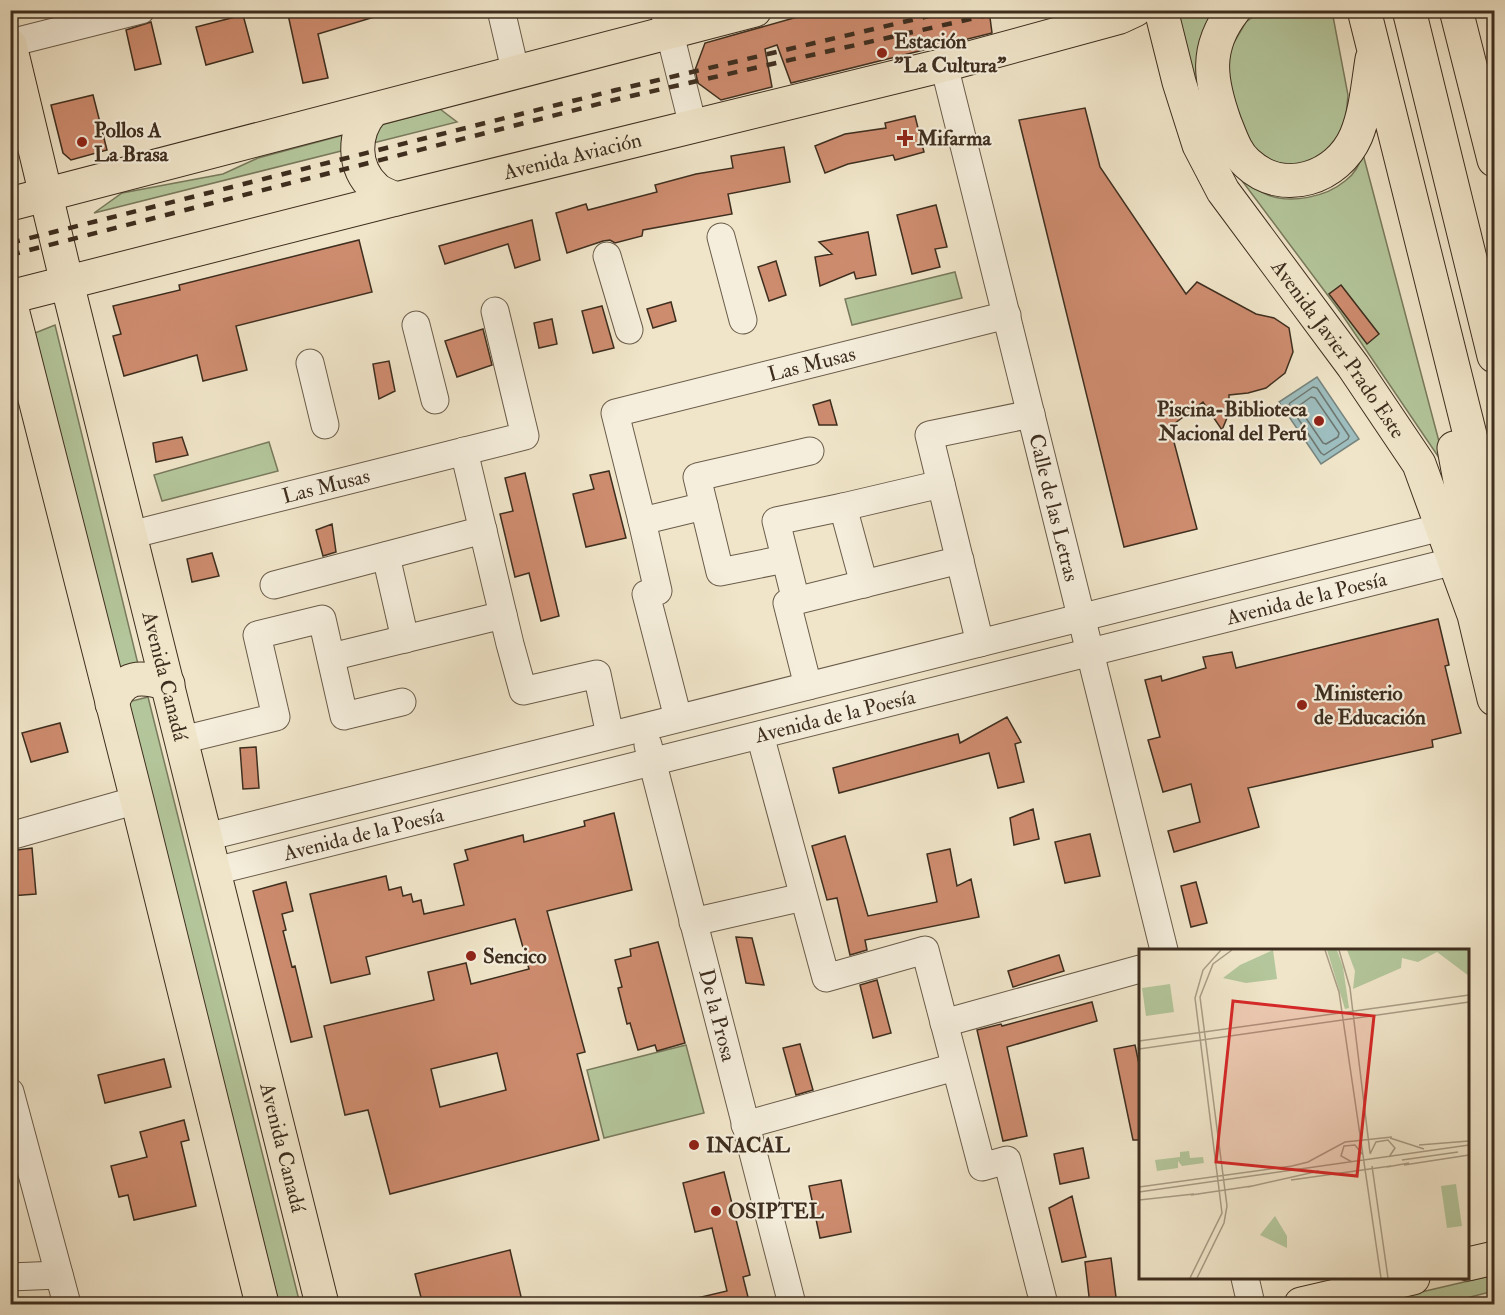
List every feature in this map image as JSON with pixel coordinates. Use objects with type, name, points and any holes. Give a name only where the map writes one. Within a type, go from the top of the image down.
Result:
[{"type":"main road","points":[[10,204],[516,74],[666,22],[755,10]]},
{"type":"main road","name":"Avenida Aviación","points":[[10,299],[396,199],[944,65],[1120,17],[1135,10]]},
{"type":"main road","name":"Avenida Javier Prado Este","points":[[1161,10],[1179,82],[1199,145],[1223,191],[1339,347],[1419,464],[1474,615],[1494,699]]},
{"type":"main road","points":[[1234,10],[1219,34],[1214,51],[1212,72],[1217,100],[1239,154],[1257,171],[1280,180],[1305,180],[1318,176],[1338,163],[1344,155],[1356,137],[1360,126],[1374,49]]},
{"type":"main road","points":[[1364,10],[1494,531]]},
{"type":"main road","points":[[1409,10],[1494,354]]},
{"type":"main road","points":[[1456,10],[1493,146]]},
{"type":"main road","name":"Avenida Canadá","points":[[10,44],[129,535],[322,1305]]},
{"type":"main road","points":[[372,111],[360,131],[357,146],[361,169],[375,188],[396,199]]},
{"type":"main road","points":[[10,299],[262,1305]]},
{"type":"main road","points":[[1444,327],[1448,399],[1456,467],[1494,657]]},
{"type":"main road","points":[[112,704],[117,691],[129,680],[149,678],[168,684]]},
{"type":"main road","points":[[1469,1264],[1494,1258]]},
{"type":"main road","points":[[1301,1305],[1409,1279]]},
{"type":"street","points":[[10,44],[141,10]]},
{"type":"street","points":[[501,10],[516,74]]},
{"type":"street","points":[[666,22],[693,126]]},
{"type":"street","name":"Calle de las Letras","points":[[944,65],[1164,949]]},
{"type":"street","points":[[721,237],[743,320]]},
{"type":"street","points":[[607,256],[630,330]]},
{"type":"street","name":"Las Musas","points":[[129,535],[525,436],[495,311]]},
{"type":"street","name":"Las Musas","points":[[642,521],[615,413],[1007,315]]},
{"type":"street","points":[[416,325],[435,400]]},
{"type":"street","points":[[310,363],[325,425]]},
{"type":"street","points":[[980,642],[928,430],[1031,414]]},
{"type":"street","points":[[464,451],[523,691],[597,674],[610,735]]},
{"type":"street","points":[[785,558],[720,572],[697,477],[810,452]]},
{"type":"street","points":[[796,601],[776,521],[941,484]]},
{"type":"street","points":[[678,718],[646,594],[658,591],[642,521],[704,506]]},
{"type":"street","points":[[843,507],[864,584]]},
{"type":"street","name":"Avenida de la Poesía","points":[[206,837],[1442,527]]},
{"type":"street","points":[[274,585],[483,530]]},
{"type":"street","points":[[386,555],[405,639]]},
{"type":"street","points":[[808,686],[787,603],[960,560]]},
{"type":"street","name":"Avenida de la Poesía","points":[[215,871],[1455,561]]},
{"type":"street","points":[[1236,579],[1243,614]]},
{"type":"street","points":[[331,657],[503,615]]},
{"type":"street","points":[[182,740],[276,717],[257,635],[322,619],[344,716],[402,702]]},
{"type":"street","name":"De la Prosa","points":[[643,727],[792,1305]]},
{"type":"street","points":[[760,735],[826,978],[925,950],[982,1167],[1007,1160],[1044,1305]]},
{"type":"street","points":[[10,836],[137,800]]},
{"type":"street","points":[[693,922],[803,897]]},
{"type":"street","points":[[944,1023],[1139,969]]},
{"type":"street","points":[[745,1125],[955,1067]]},
{"type":"street","points":[[10,1092],[68,1305]]},
{"type":"street","points":[[10,1277],[59,1275]]},
{"type":"street","points":[[1245,1279],[1251,1305]]},
{"type":"green space","points":[[1171,11],[1220,11],[1201,99]]},
{"type":"green space","points":[[1261,11],[1332,11],[1348,95],[1345,127],[1334,151],[1315,163],[1277,165],[1249,144],[1238,117],[1226,65],[1233,44],[1246,22]]},
{"type":"green space","points":[[440,109],[457,122],[94,213],[122,193],[223,174],[258,158]]},
{"type":"green space","points":[[1363,154],[1446,468],[1341,313],[1240,178],[1261,192],[1277,198],[1308,197],[1337,187],[1356,169]]},
{"type":"green space","points":[[955,272],[962,298],[852,325],[845,299]]},
{"type":"green space","points":[[55,325],[138,664],[115,674],[35,333]]},
{"type":"green space","points":[[269,442],[278,471],[162,501],[154,475]]},
{"type":"green space","points":[[148,697],[300,1304],[279,1304],[128,702]]},
{"type":"green space","points":[[686,1045],[704,1113],[604,1138],[587,1070]]},
{"type":"green space","points":[[1494,1275],[1494,1291],[1443,1304],[1370,1304]]},
{"type":"water","name":"Piscina-Biblioteca Nacional del Perú","points":[[1317,377],[1359,439],[1321,464],[1279,402]]},
{"type":"building","points":[[287,10],[381,10],[381,15],[318,34],[328,78],[303,83]]},
{"type":"building","points":[[822,10],[989,10],[992,33],[791,83],[777,45],[765,49],[772,87],[721,100],[698,83],[695,70],[705,43]]},
{"type":"building","points":[[243,15],[253,52],[206,65],[196,27]]},
{"type":"building","points":[[151,22],[161,64],[135,70],[126,30]]},
{"type":"building","points":[[93,95],[107,150],[71,160],[63,153],[51,105]]},
{"type":"building","points":[[1085,108],[1100,167],[1186,294],[1197,282],[1256,314],[1274,318],[1289,328],[1293,352],[1285,373],[1266,388],[1229,395],[1229,413],[1222,430],[1203,402],[1170,427],[1197,529],[1124,547],[1019,120]]},
{"type":"building","points":[[915,116],[924,152],[895,160],[893,155],[848,164],[825,173],[815,146],[845,134],[886,128],[885,123]]},
{"type":"building","points":[[784,147],[790,182],[728,194],[732,214],[643,230],[642,236],[615,243],[610,240],[603,241],[567,253],[556,213],[586,204],[588,210],[657,192],[655,185],[696,174],[733,168],[731,156]]},
{"type":"building","points":[[936,205],[947,247],[935,249],[940,267],[912,274],[897,215]]},
{"type":"building","points":[[532,220],[540,260],[515,268],[508,244],[445,264],[439,246]]},
{"type":"building","points":[[868,232],[876,275],[856,279],[854,272],[820,286],[815,257],[832,254],[819,242]]},
{"type":"building","points":[[359,240],[372,292],[236,326],[247,370],[203,381],[197,355],[124,376],[113,336],[121,334],[113,306],[180,290],[179,285]]},
{"type":"building","points":[[776,261],[786,295],[769,301],[758,267]]},
{"type":"building","points":[[1341,285],[1379,334],[1367,344],[1329,294]]},
{"type":"building","points":[[671,302],[676,321],[653,328],[647,309]]},
{"type":"building","points":[[602,306],[614,348],[593,353],[582,311]]},
{"type":"building","points":[[552,319],[557,344],[539,348],[534,323]]},
{"type":"building","points":[[483,329],[492,365],[457,377],[445,341]]},
{"type":"building","points":[[389,361],[395,391],[379,399],[373,364]]},
{"type":"building","points":[[830,400],[837,425],[819,425],[813,405]]},
{"type":"building","points":[[182,437],[188,455],[156,462],[153,443]]},
{"type":"building","points":[[609,471],[626,538],[586,547],[573,494],[594,489],[590,475]]},
{"type":"building","points":[[525,473],[559,616],[541,621],[529,573],[515,577],[500,514],[513,511],[505,478]]},
{"type":"building","points":[[332,524],[336,552],[323,556],[316,530]]},
{"type":"building","points":[[212,553],[219,576],[192,582],[187,559]]},
{"type":"building","points":[[1438,619],[1449,665],[1445,666],[1461,733],[1432,740],[1433,747],[1248,788],[1259,827],[1174,852],[1168,831],[1200,822],[1191,784],[1163,792],[1148,740],[1160,737],[1145,680],[1161,676],[1162,681],[1206,668],[1203,657],[1232,652],[1236,668]]},
{"type":"building","points":[[1007,717],[1021,742],[1015,744],[1024,782],[998,788],[989,753],[839,793],[833,768],[958,734],[960,743]]},
{"type":"building","points":[[60,723],[68,752],[31,762],[22,733]]},
{"type":"building","points":[[256,747],[259,788],[243,789],[240,748]]},
{"type":"building","points":[[1033,809],[1039,839],[1014,845],[1010,818]]},
{"type":"building","points":[[614,813],[632,890],[547,911],[585,1052],[577,1054],[599,1140],[390,1194],[368,1110],[345,1115],[324,1026],[434,1000],[428,972],[466,963],[471,984],[529,969],[515,919],[366,957],[370,974],[331,983],[310,894],[386,876],[389,890],[401,887],[403,896],[411,894],[413,902],[421,900],[424,914],[464,905],[454,864],[468,860],[465,850],[523,835],[524,842],[585,826],[584,821]],"holes":[[[497,1053],[506,1090],[440,1107],[431,1069]]]},
{"type":"building","points":[[1090,834],[1100,876],[1065,883],[1055,842]]},
{"type":"building","points":[[845,836],[868,916],[937,902],[927,854],[950,849],[957,886],[971,879],[979,917],[865,940],[867,950],[850,955],[837,898],[827,900],[812,846]]},
{"type":"building","points":[[32,848],[36,894],[10,896],[10,851]]},
{"type":"building","points":[[286,882],[293,911],[282,914],[286,930],[283,931],[292,967],[295,966],[312,1037],[291,1042],[253,891]]},
{"type":"building","points":[[1196,882],[1207,923],[1191,927],[1181,886]]},
{"type":"building","points":[[736,937],[752,938],[764,985],[746,983]]},
{"type":"building","points":[[658,942],[685,1043],[657,1051],[655,1045],[638,1050],[630,1023],[627,1024],[618,988],[622,987],[615,960],[631,956],[630,949]]},
{"type":"building","points":[[1059,955],[1064,971],[1013,987],[1008,971]]},
{"type":"building","points":[[877,980],[891,1033],[873,1038],[860,985]]},
{"type":"building","points":[[1092,1002],[1097,1021],[1007,1047],[1027,1136],[1003,1141],[977,1030],[1001,1024],[1002,1026]]},
{"type":"building","points":[[800,1044],[813,1090],[796,1095],[783,1048]]},
{"type":"building","points":[[1135,1045],[1139,1064],[1139,1140],[1133,1140],[1114,1049]]},
{"type":"building","points":[[164,1059],[171,1087],[105,1103],[98,1075]]},
{"type":"building","points":[[184,1120],[189,1140],[181,1142],[196,1206],[134,1220],[128,1195],[119,1197],[111,1166],[147,1157],[140,1132]]},
{"type":"building","points":[[1083,1148],[1089,1178],[1060,1184],[1054,1154]]},
{"type":"building","name":"OSIPTEL","points":[[724,1172],[750,1275],[743,1277],[750,1305],[698,1305],[697,1298],[727,1291],[712,1228],[695,1232],[683,1183]]},
{"type":"building","points":[[841,1180],[851,1232],[820,1238],[809,1186]]},
{"type":"building","points":[[1072,1196],[1086,1257],[1062,1262],[1049,1208]]},
{"type":"building","points":[[510,1250],[523,1305],[423,1305],[415,1274]]},
{"type":"building","points":[[1111,1258],[1117,1305],[1090,1305],[1085,1262]]},
{"type":"railway","points":[[10,243],[616,90],[954,10]]},
{"type":"railway","points":[[10,255],[618,99],[1010,10]]},
{"type":"place","name":"Estación \"La Cultura\"","points":[[882,53]]},
{"type":"place","name":"Mifarma","points":[[905,138]]},
{"type":"place","name":"Pollos A La Brasa","points":[[82,142]]},
{"type":"place","name":"Piscina-Biblioteca Nacional del Perú","points":[[1319,421]]},
{"type":"place","name":"Ministerio de Educación","points":[[1302,705]]},
{"type":"place","name":"Sencico","points":[[471,956]]},
{"type":"place","name":"INACAL","points":[[694,1145]]},
{"type":"place","name":"OSIPTEL","points":[[716,1211]]}]
